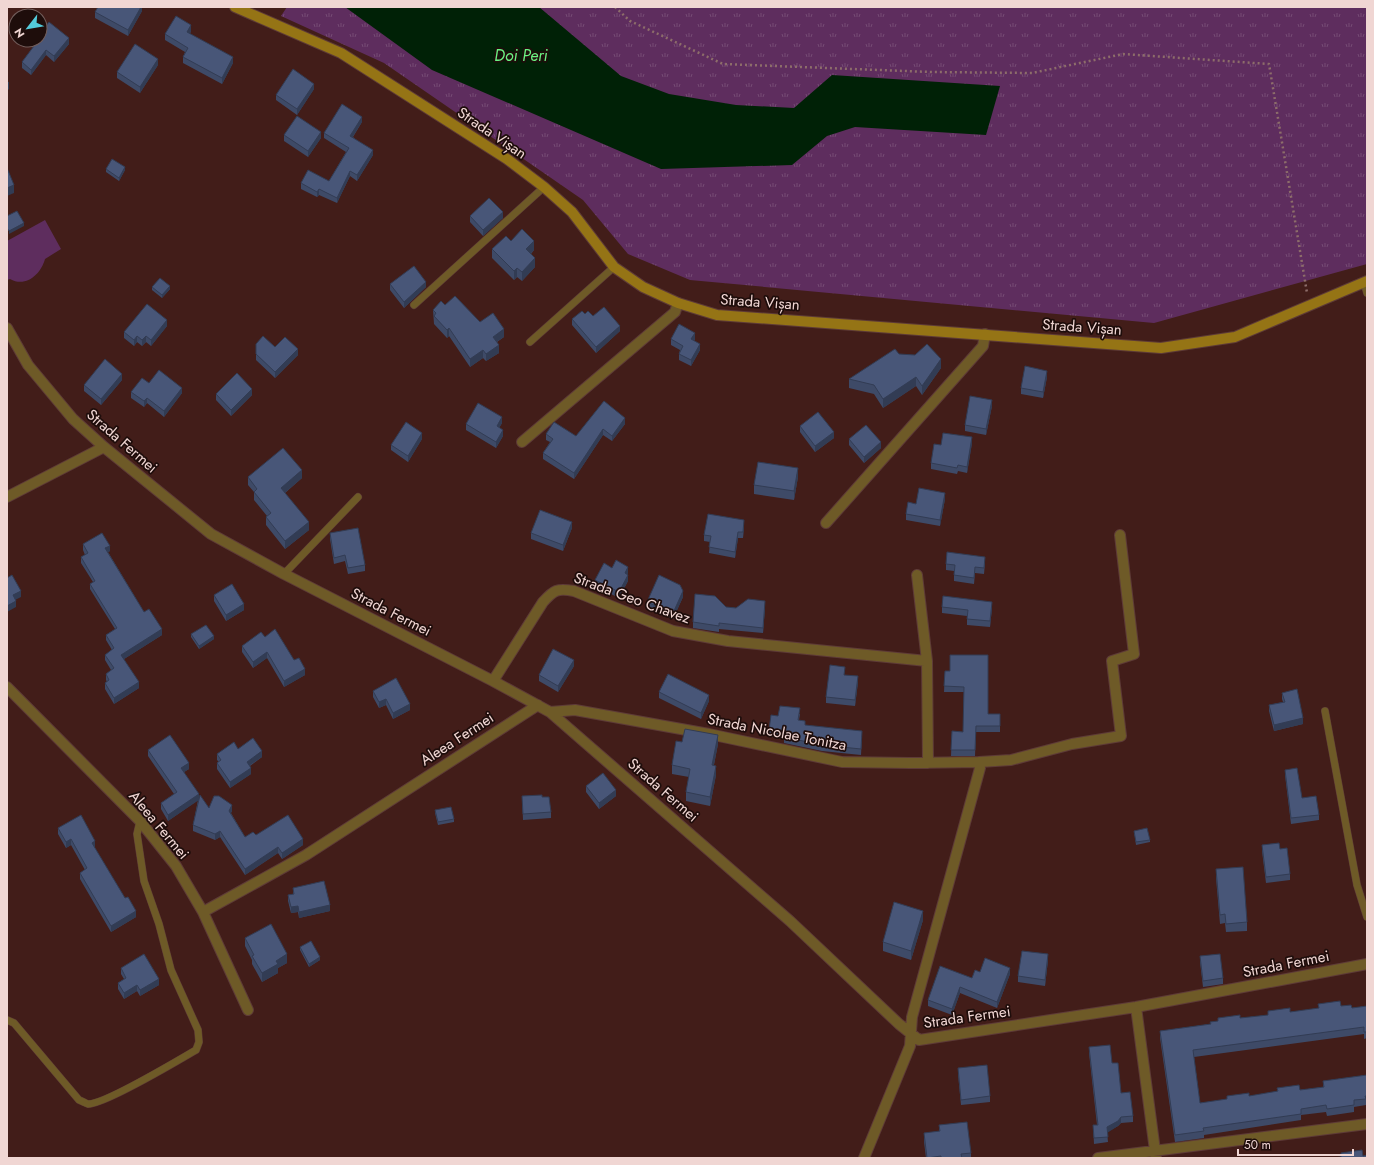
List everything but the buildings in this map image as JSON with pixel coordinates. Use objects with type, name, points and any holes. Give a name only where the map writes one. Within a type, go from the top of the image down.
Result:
[{"type":"street","name":"Strada Vișan","points":[[235,7],[341,52],[507,159],[544,187],[572,212],[614,267],[643,287],[678,303],[717,315],[1161,348],[1236,337],[1366,282]]},
{"type":"street","points":[[522,442],[675,312],[678,303]]},
{"type":"street","name":"Strada Fermei","points":[[7,328],[28,365],[73,419],[104,448],[211,534],[284,574],[493,681],[550,712],[790,921],[910,1034],[919,1040],[1136,1007],[1367,964]]},
{"type":"street","points":[[826,523],[983,346],[985,334]]},
{"type":"street","points":[[7,497],[104,448]]},
{"type":"street","name":"Strada Nicolae Tonitza","points":[[550,712],[575,710],[709,734],[842,762],[928,763],[1011,760],[1072,744],[1121,736],[1112,661],[1134,654],[1120,535]]},
{"type":"street","points":[[917,575],[927,661],[928,763]]},
{"type":"street","name":"Strada Geo Chavez","points":[[493,681],[543,602],[552,592],[562,588],[585,594],[673,631],[697,636],[728,641],[927,661]]},
{"type":"street","name":"Aleea Fermei","points":[[7,687],[140,821],[176,866],[205,910],[248,1010]]},
{"type":"street","name":"Aleea Fermei","points":[[205,910],[306,855],[538,705]]},
{"type":"street","points":[[864,1158],[910,1046],[912,1017],[980,768],[979,762]]},
{"type":"street","points":[[1136,1007],[1156,1154]]},
{"type":"street","points":[[1098,1158],[1156,1154],[1367,1124]]},
{"type":"lane","points":[[414,305],[544,187]]},
{"type":"lane","points":[[530,342],[614,267]]},
{"type":"lane","points":[[1366,282],[1367,293]]},
{"type":"lane","points":[[284,574],[358,497]]},
{"type":"lane","points":[[1324,711],[1357,885],[1367,917]]},
{"type":"lane","points":[[7,1020],[14,1023],[79,1100],[88,1104],[99,1101],[143,1080],[196,1050],[199,1042],[198,1030],[170,970],[158,924],[144,881],[138,834],[140,821]]},
{"type":"path","points":[[615,7],[630,21],[723,64],[931,72],[1032,73],[1123,54],[1269,64],[1309,305]]},
{"type":"green space","points":[[287,7],[1367,7],[1367,264],[1154,323],[690,280],[628,254],[583,200],[384,63],[281,16]]},
{"type":"green space","points":[[45,220],[61,249],[45,259],[40,270],[27,281],[22,282],[10,279],[7,280],[7,241]]},
{"type":"water","name":"Doi Peri","points":[[345,7],[539,7],[621,76],[669,94],[736,105],[794,108],[832,75],[1000,86],[986,135],[855,127],[827,136],[792,165],[661,169],[432,70]]}]
